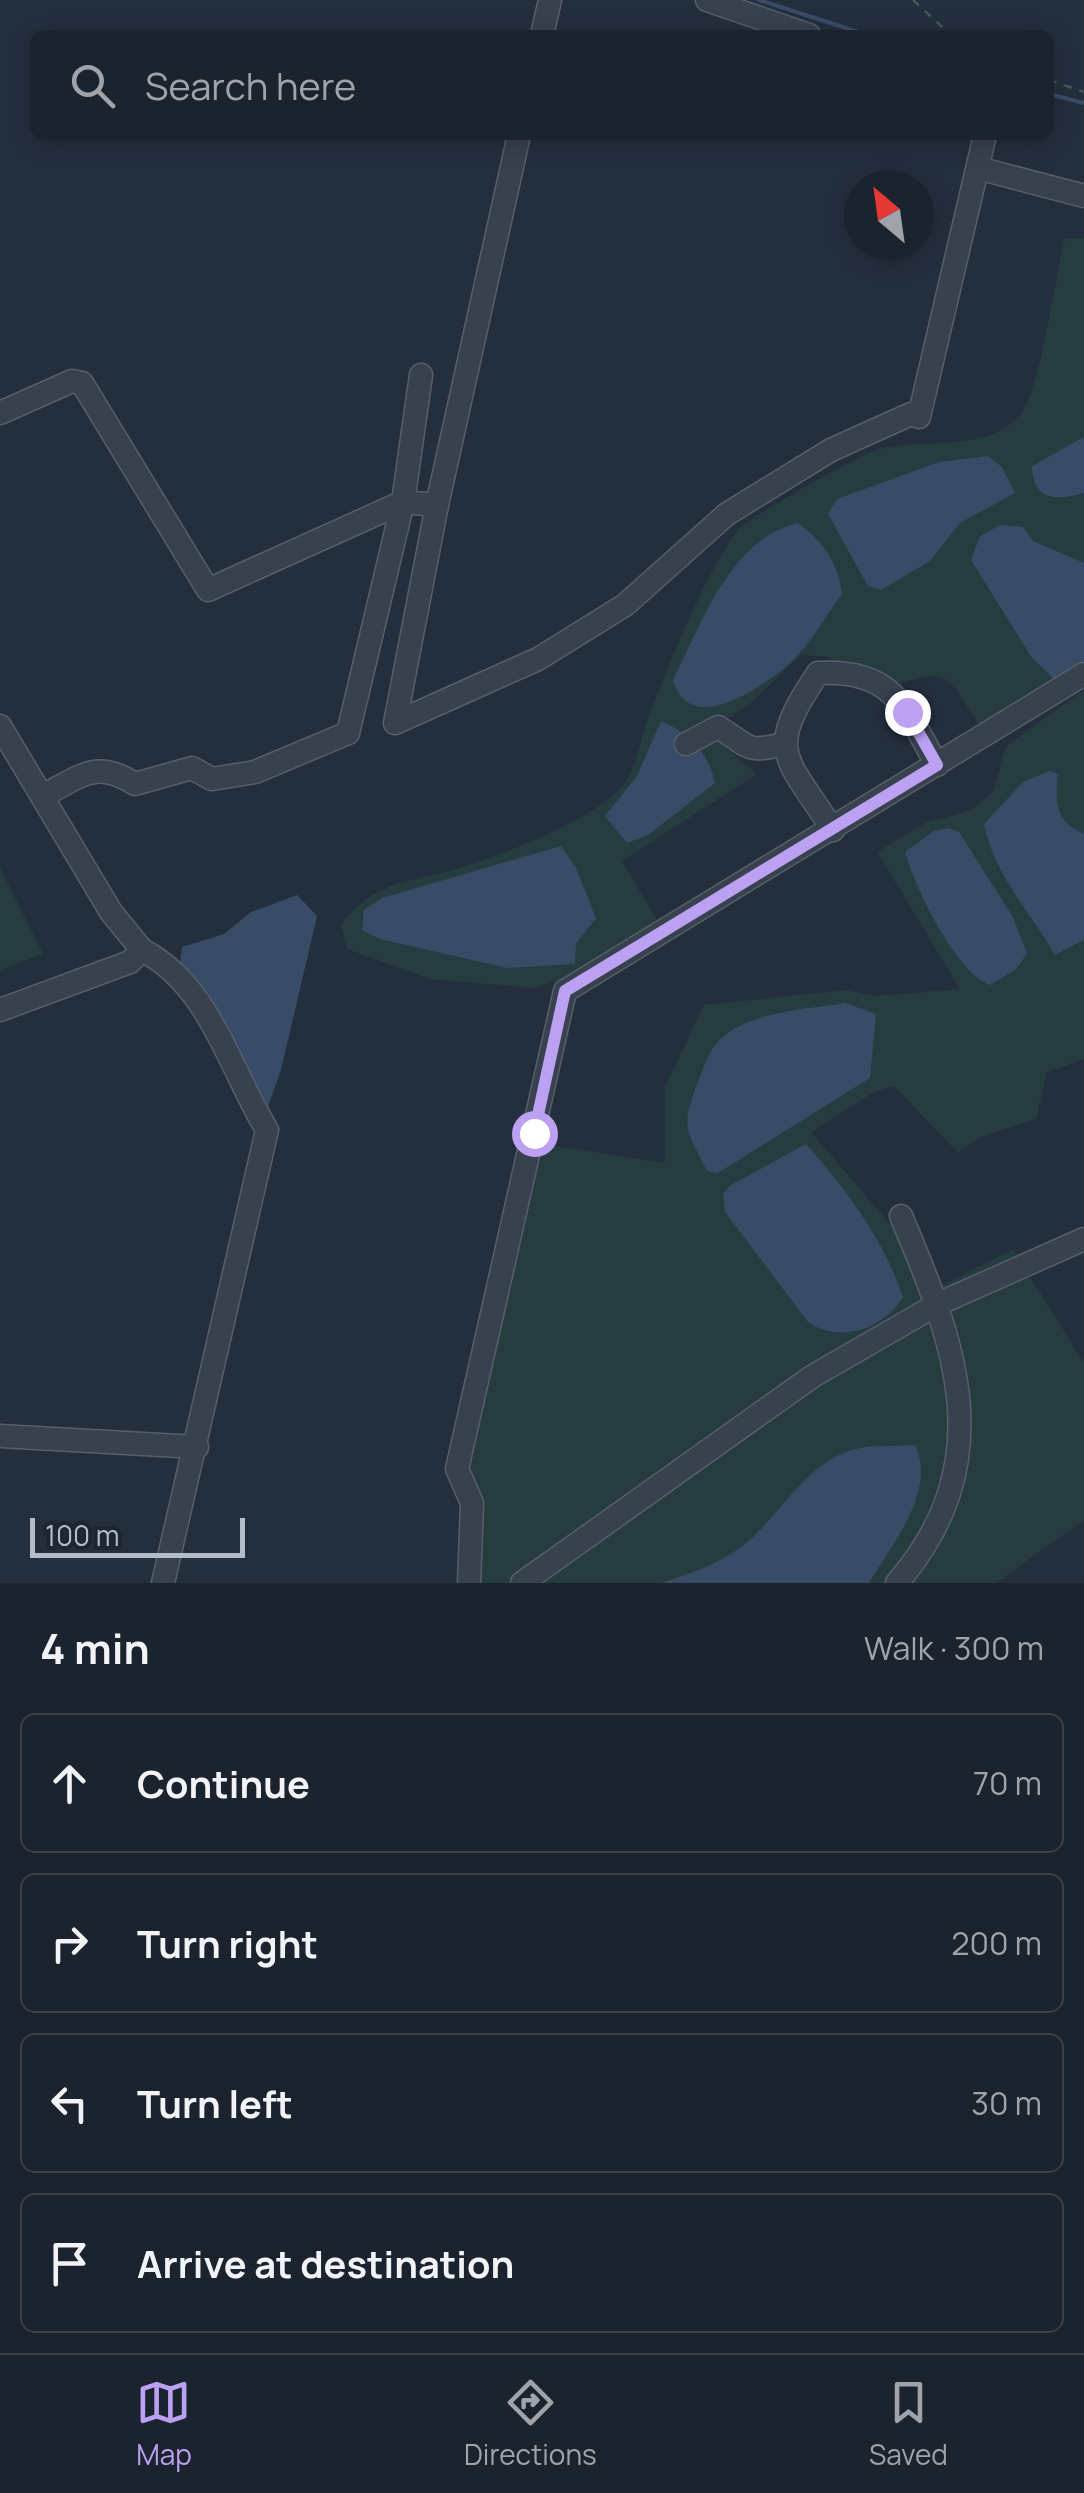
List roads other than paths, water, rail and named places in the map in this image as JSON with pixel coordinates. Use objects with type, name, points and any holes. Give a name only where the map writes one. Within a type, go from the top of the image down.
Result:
[{"type":"street","points":[[543,30],[550,0]]},
{"type":"street","points":[[707,0],[794,30]]},
{"type":"street","points":[[518,140],[437,505],[395,723],[538,659],[625,605],[727,514],[790,474],[912,414],[919,417],[984,140]]},
{"type":"street","points":[[978,168],[1084,196]]},
{"type":"street","points":[[44,795],[93,770],[114,770],[136,784],[192,768],[212,779],[256,772],[348,733],[403,502],[421,375]]},
{"type":"street","points":[[0,413],[72,382],[82,383],[208,590],[403,502],[437,505]]},
{"type":"street","points":[[833,830],[788,760],[784,744],[786,724],[818,673],[849,672],[873,678],[893,692],[937,765]]},
{"type":"street","points":[[468,1583],[472,1503],[457,1469],[565,991],[1084,674]]},
{"type":"street","points":[[0,726],[103,900],[142,950],[169,964],[195,993],[267,1130],[250,1190],[197,1447],[174,1522],[163,1583]]},
{"type":"street","points":[[686,744],[718,727],[741,747],[755,751],[784,744]]},
{"type":"street","points":[[0,1010],[130,962],[142,950]]},
{"type":"street","points":[[897,1583],[924,1552],[946,1512],[962,1444],[950,1353],[938,1304],[901,1216]]},
{"type":"street","points":[[522,1583],[813,1376],[938,1304],[1084,1238]]},
{"type":"street","points":[[0,1436],[197,1447]]},
{"type":"water","points":[[1084,437],[1084,493],[1056,497],[1042,492],[1033,478],[1032,466]]},
{"type":"water","points":[[988,456],[1002,467],[1015,493],[960,523],[930,561],[881,590],[868,586],[828,514],[837,499],[939,462]]},
{"type":"water","points":[[798,523],[828,554],[842,594],[804,648],[777,674],[727,703],[694,705],[682,697],[673,680],[707,609],[736,565],[754,546],[774,532]]},
{"type":"water","points":[[1000,525],[1023,527],[1033,541],[1084,563],[1084,661],[1054,679],[1032,658],[971,560],[980,536]]},
{"type":"water","points":[[661,721],[696,745],[708,762],[715,783],[648,835],[627,843],[605,816],[637,776]]},
{"type":"water","points":[[1050,771],[1058,774],[1057,802],[1062,817],[1084,834],[1084,940],[1055,955],[1004,876],[984,824],[1023,782]]},
{"type":"water","points":[[948,828],[959,832],[1013,917],[1027,954],[1015,970],[990,985],[964,964],[938,928],[905,852],[934,831]]},
{"type":"water","points":[[561,846],[576,868],[596,918],[576,944],[575,964],[507,968],[380,939],[362,930],[364,910],[382,898]]},
{"type":"water","points":[[297,895],[317,916],[281,1070],[264,1117],[179,972],[182,947],[224,934],[251,912]]},
{"type":"water","points":[[845,1003],[876,1014],[870,1078],[718,1173],[707,1171],[687,1120],[713,1048],[724,1036],[755,1019]]},
{"type":"water","points":[[806,1144],[862,1216],[903,1297],[884,1318],[860,1330],[833,1332],[808,1322],[725,1212],[723,1194],[731,1185]]},
{"type":"water","points":[[915,1445],[920,1463],[916,1499],[869,1583],[662,1583],[713,1564],[737,1550],[800,1485],[837,1456],[867,1447]]},
{"type":"waterway","points":[[759,0],[852,30]]},
{"type":"waterway","points":[[1054,95],[1084,103]]}]
